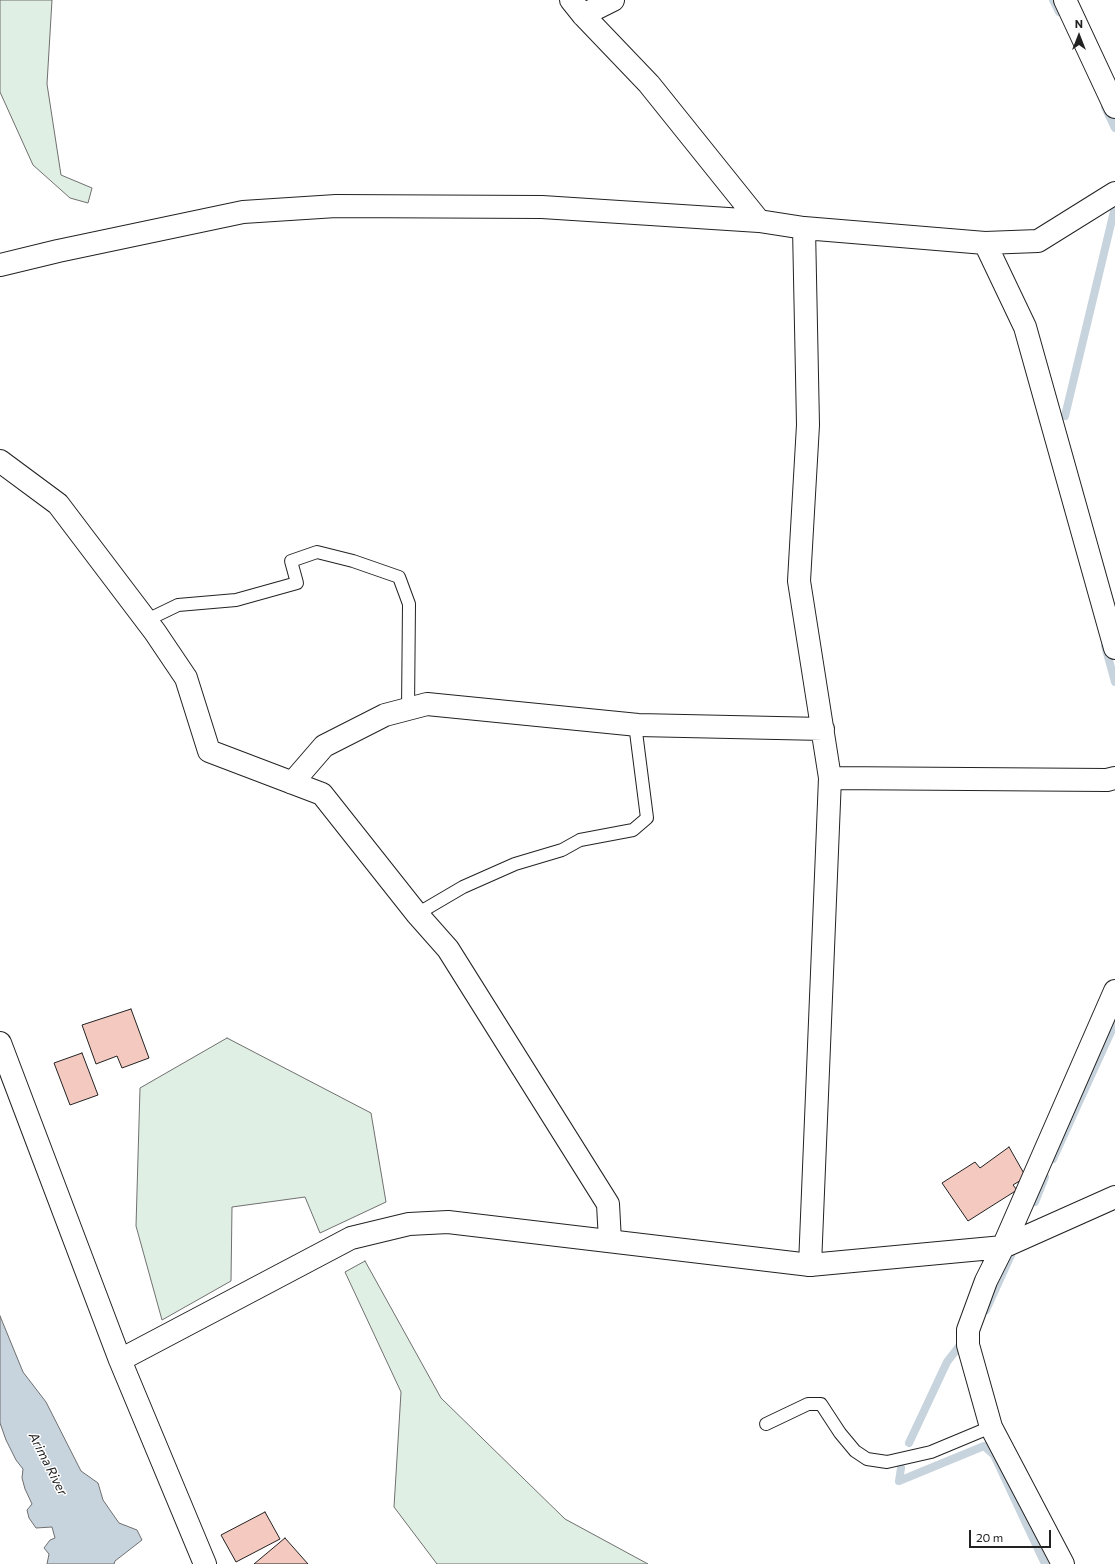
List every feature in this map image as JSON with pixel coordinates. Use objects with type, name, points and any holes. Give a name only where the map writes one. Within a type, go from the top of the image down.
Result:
[{"type":"street","points":[[577,8],[613,0]]},
{"type":"street","points":[[1065,0],[1115,107]]},
{"type":"street","points":[[577,8],[649,84],[759,221]]},
{"type":"street","points":[[0,265],[58,251],[243,212],[336,206],[542,207],[759,221],[804,228],[985,243],[1038,241],[1115,193]]},
{"type":"street","points":[[804,228],[808,425],[799,581],[830,778],[810,1265]]},
{"type":"street","points":[[985,243],[1025,327],[1115,648]]},
{"type":"street","points":[[0,461],[58,504],[147,620],[186,678],[209,751],[322,794],[417,914],[448,949],[608,1204],[610,1241]]},
{"type":"street","points":[[292,783],[324,746],[384,715],[427,704],[635,724],[823,729]]},
{"type":"street","points":[[830,778],[1108,780],[1115,778]]},
{"type":"street","points":[[1063,1564],[991,1427],[968,1337],[986,1281],[1003,1247],[1115,991]]},
{"type":"street","points":[[0,1042],[120,1360],[205,1564]]},
{"type":"street","points":[[120,1360],[351,1238],[409,1224],[448,1222],[810,1265],[1003,1247],[1115,1197]]},
{"type":"lane","points":[[147,620],[178,605],[236,600],[298,583],[291,561],[318,552],[353,561],[399,577],[409,604],[408,709]]},
{"type":"lane","points":[[417,914],[463,888],[515,864],[562,850],[580,840],[633,830],[648,818],[635,724]]},
{"type":"lane","points":[[766,1424],[808,1404],[821,1404],[840,1433],[855,1451],[867,1459],[888,1462],[931,1452],[991,1427]]},
{"type":"green space","points":[[0,0],[52,0],[47,84],[61,175],[92,188],[88,203],[70,198],[33,165],[0,92]]},
{"type":"green space","points":[[227,1038],[371,1113],[386,1202],[320,1233],[305,1197],[232,1207],[231,1281],[162,1320],[136,1226],[140,1088]]},
{"type":"green space","points":[[365,1261],[441,1398],[565,1519],[648,1564],[437,1564],[394,1507],[401,1392],[345,1272]]},
{"type":"water","name":"Arima River","points":[[0,1316],[23,1372],[46,1402],[81,1471],[98,1483],[103,1500],[119,1523],[137,1530],[142,1540],[115,1561],[114,1564],[47,1564],[49,1554],[44,1548],[50,1540],[55,1538],[52,1527],[36,1528],[29,1518],[27,1510],[32,1504],[22,1478],[23,1469],[16,1460],[6,1440],[0,1423]]},
{"type":"building","points":[[131,1009],[149,1058],[122,1068],[117,1056],[96,1064],[82,1025]]},
{"type":"building","points":[[82,1053],[98,1095],[70,1105],[54,1063]]},
{"type":"building","points":[[1009,1147],[1026,1177],[1013,1185],[1017,1190],[968,1221],[942,1183],[975,1162],[980,1168]]},
{"type":"building","points":[[265,1512],[280,1539],[236,1562],[221,1535]]},
{"type":"building","points":[[285,1538],[308,1564],[254,1564]]},
{"type":"waterway","points":[[1053,0],[1059,12]]},
{"type":"waterway","points":[[1105,107],[1115,128]]},
{"type":"waterway","points":[[1065,416],[1115,207]]},
{"type":"waterway","points":[[1105,646],[1115,682]]},
{"type":"waterway","points":[[1053,1159],[1115,1023]]},
{"type":"waterway","points":[[1035,1202],[1045,1177]]},
{"type":"waterway","points":[[986,1310],[1011,1255]]},
{"type":"waterway","points":[[909,1443],[947,1362],[964,1340]]},
{"type":"waterway","points":[[901,1468],[899,1481],[984,1446],[994,1455],[1045,1564]]}]
